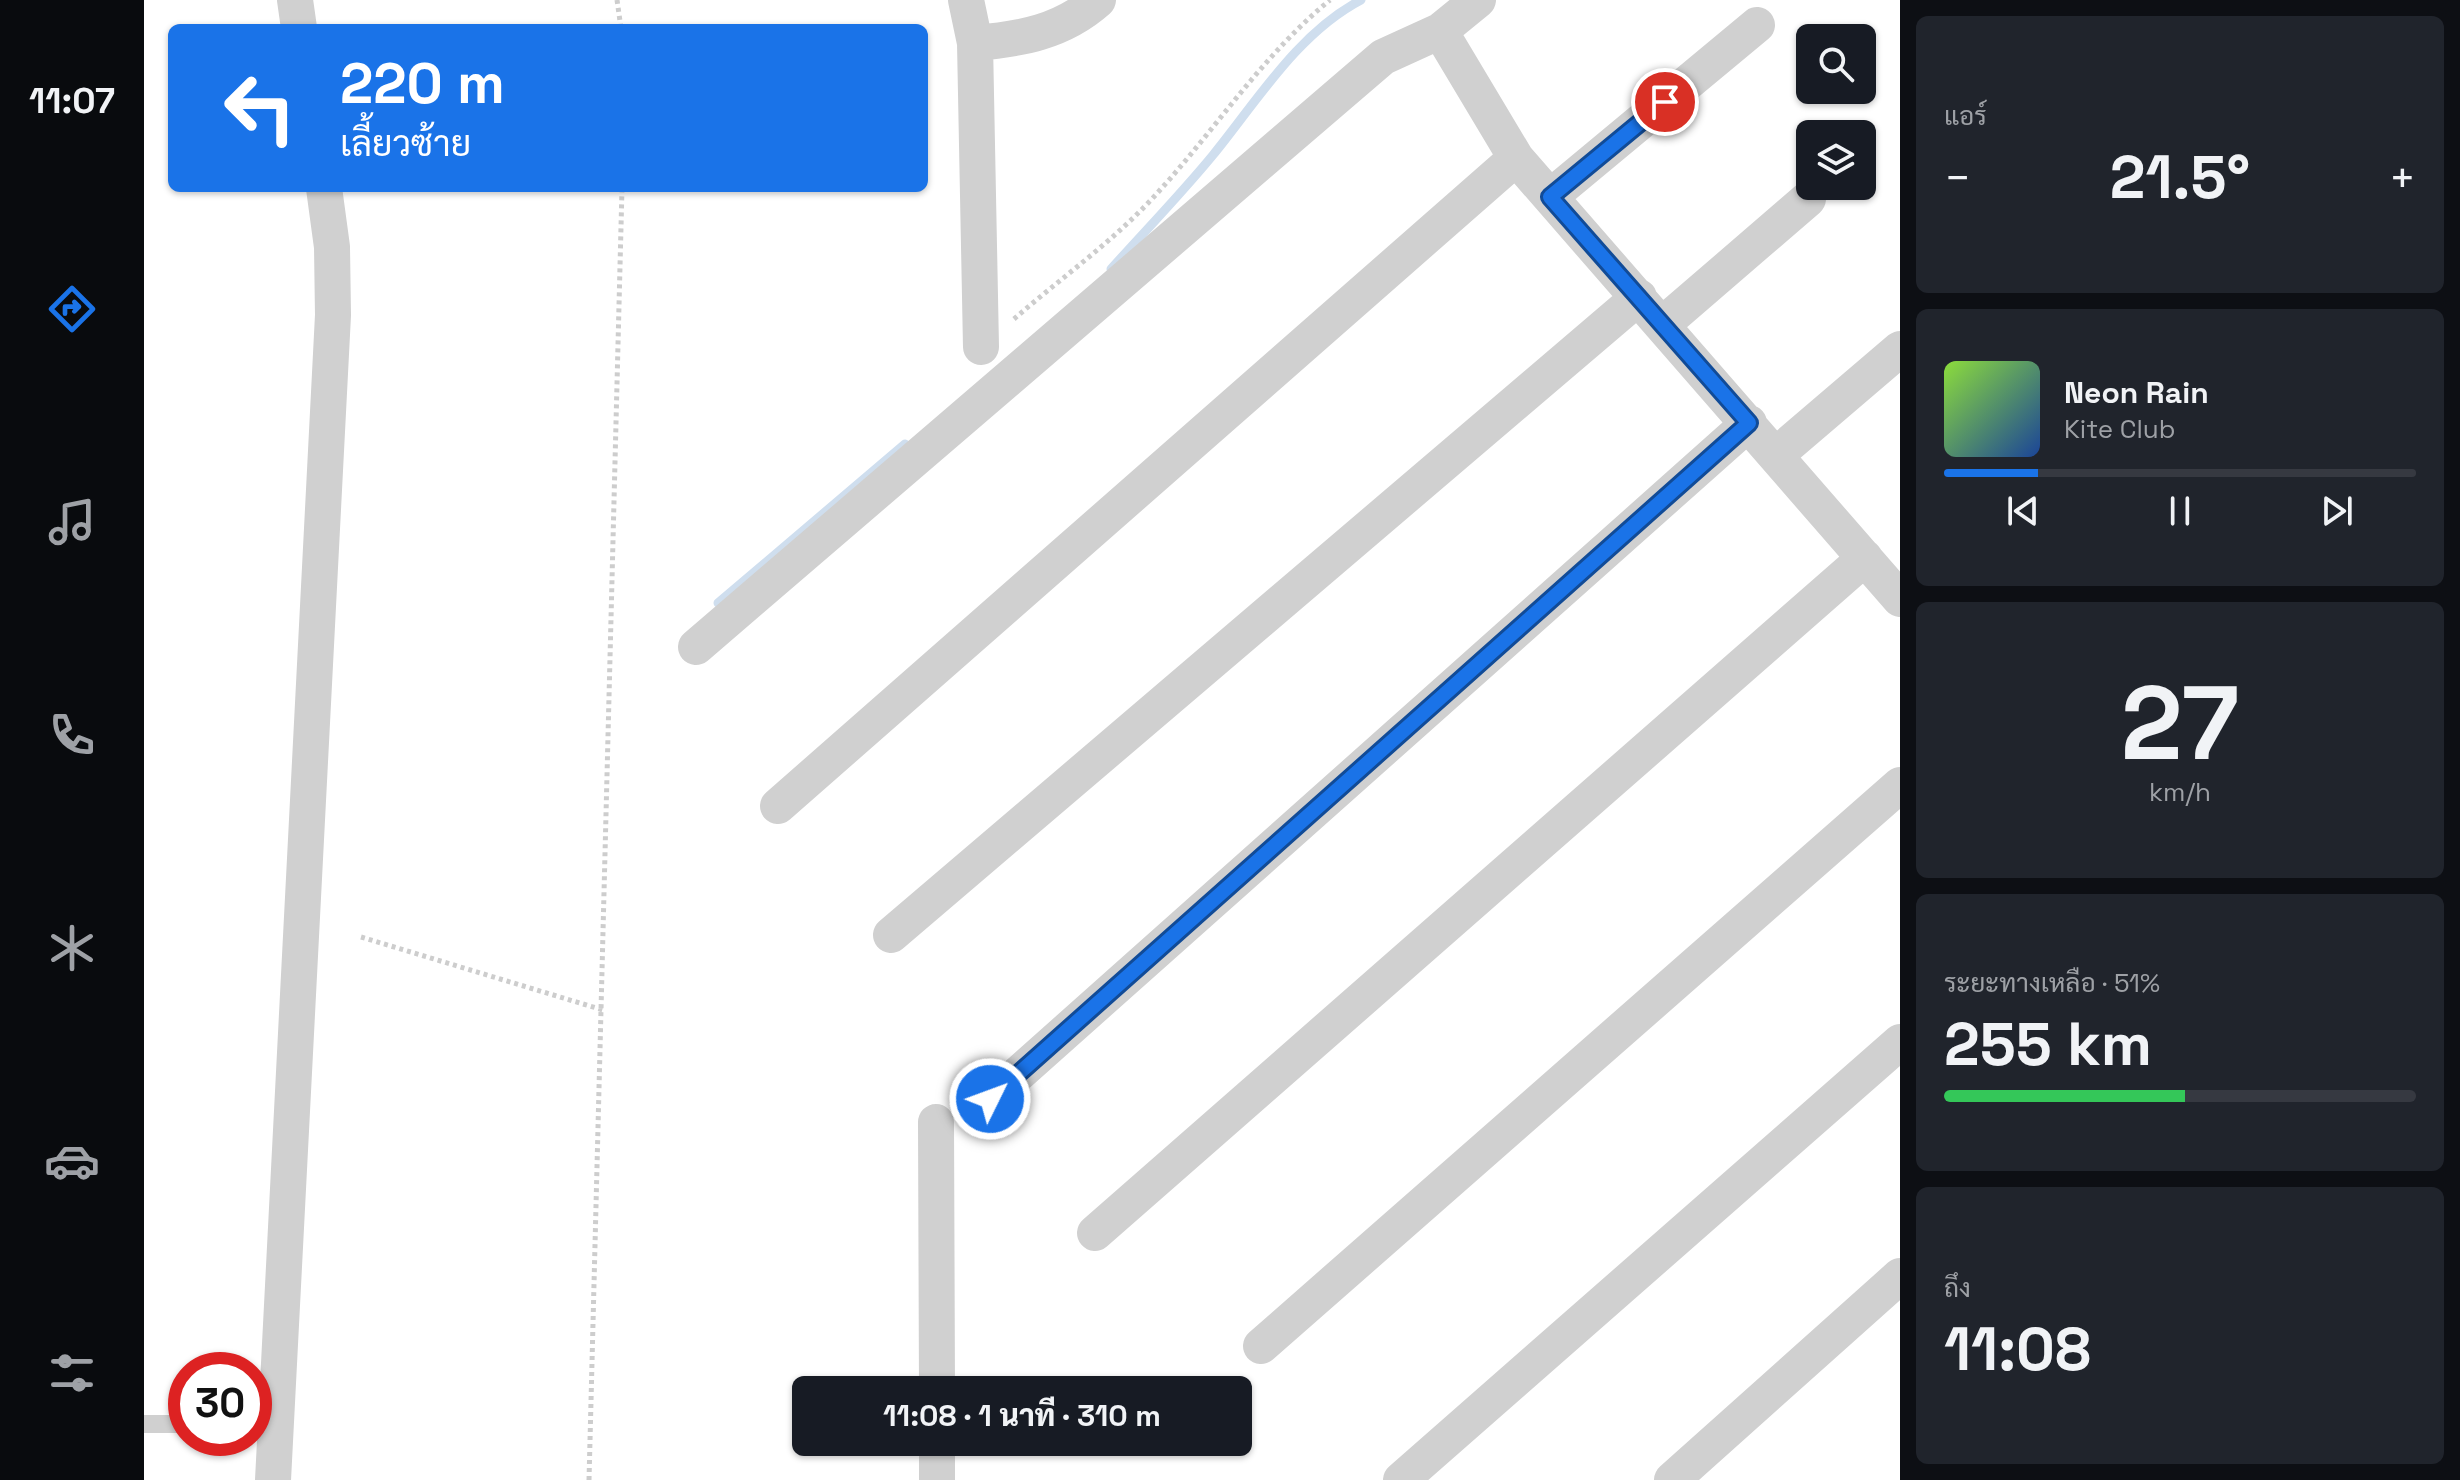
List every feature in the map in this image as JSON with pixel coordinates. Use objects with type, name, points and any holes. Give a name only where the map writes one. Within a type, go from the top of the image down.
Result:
[{"type":"street","points":[[295,0],[298,24]]},
{"type":"street","points":[[966,0],[975,43],[981,347]]},
{"type":"street","points":[[975,43],[1016,39],[1056,29],[1098,0]]},
{"type":"street","points":[[696,647],[1383,57],[1440,31],[1478,0]]},
{"type":"street","points":[[1550,197],[1757,25]]},
{"type":"street","points":[[1440,31],[1516,158],[1865,558],[1897,589]]},
{"type":"street","points":[[778,806],[1516,158]]},
{"type":"street","points":[[270,1352],[333,315],[332,247],[325,192]]},
{"type":"street","points":[[1663,324],[1807,200]]},
{"type":"street","points":[[891,935],[1639,297]]},
{"type":"street","points":[[1776,455],[1900,349]]},
{"type":"street","points":[[990,1099],[1749,423]]},
{"type":"street","points":[[1095,1233],[1865,558]]},
{"type":"street","points":[[1261,1346],[1900,785]]},
{"type":"street","points":[[1401,1480],[1900,1042]]},
{"type":"street","points":[[936,1122],[937,1376]]},
{"type":"street","points":[[1672,1480],[1900,1276]]},
{"type":"street","points":[[270,1456],[273,1480]]},
{"type":"street","points":[[937,1456],[937,1480]]},
{"type":"lane","points":[[144,1424],[168,1424]]},
{"type":"path","points":[[617,0],[620,24]]},
{"type":"path","points":[[981,347],[1148,203],[1257,69],[1330,0]]},
{"type":"path","points":[[589,1480],[622,192]]},
{"type":"path","points":[[361,937],[603,1010]]},
{"type":"waterway","points":[[1111,269],[1201,170],[1298,49],[1338,14],[1361,0]]},
{"type":"waterway","points":[[718,603],[905,444]]},
{"type":"route","points":[[990,1099],[1749,423],[1550,197],[1665,102]]}]
